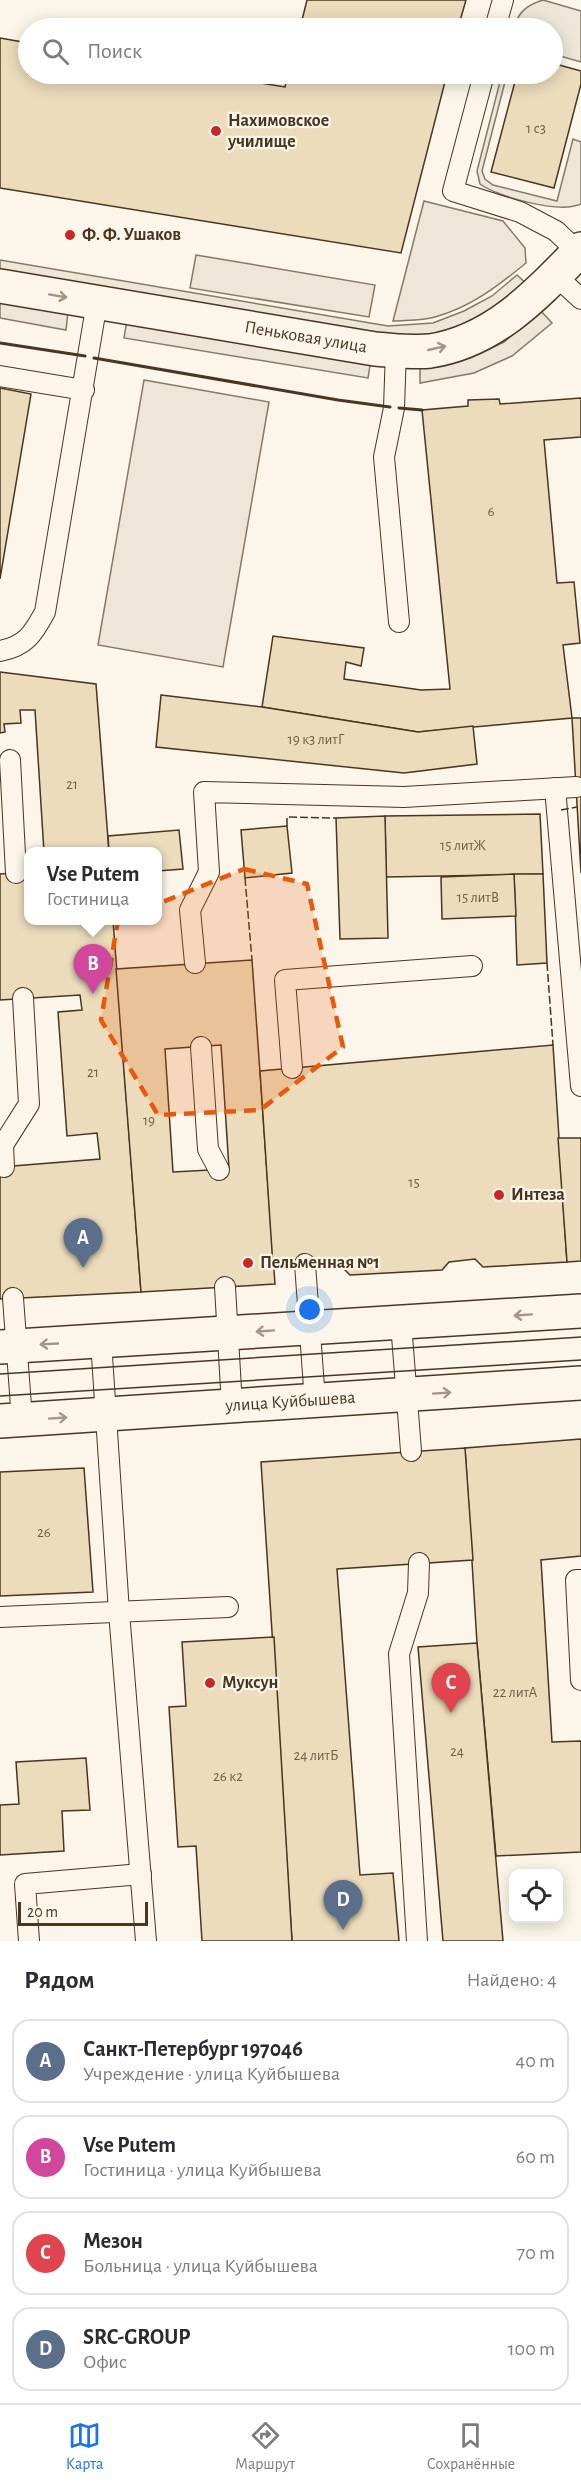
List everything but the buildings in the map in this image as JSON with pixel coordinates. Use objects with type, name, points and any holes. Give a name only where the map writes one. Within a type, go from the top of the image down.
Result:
[{"type":"main road","name":"Пеньковая улица","points":[[0,286],[375,349],[430,351],[472,339],[513,316],[580,250]]},
{"type":"main road","points":[[8,1346],[581,1311]]},
{"type":"main road","name":"улица Куйбышева","points":[[11,1421],[581,1383]]},
{"type":"lane","points":[[498,18],[503,0]]},
{"type":"lane","points":[[481,84],[453,191],[520,212],[556,231],[580,250]]},
{"type":"lane","points":[[555,275],[581,299]]},
{"type":"lane","points":[[0,651],[12,649],[31,636],[45,612],[97,302]]},
{"type":"lane","points":[[396,350],[394,408],[384,457],[399,622]]},
{"type":"lane","points":[[0,376],[84,390]]},
{"type":"lane","points":[[10,760],[16,873]]},
{"type":"lane","points":[[195,963],[190,910],[209,873],[204,792],[404,797],[576,787]]},
{"type":"lane","points":[[555,788],[581,1086]]},
{"type":"lane","points":[[292,1068],[285,980],[472,966]]},
{"type":"lane","points":[[4,1167],[3,1145],[28,1104],[23,998]]},
{"type":"lane","points":[[201,1047],[208,1149],[219,1170]]},
{"type":"lane","points":[[305,1264],[315,1401]]},
{"type":"lane","points":[[225,1287],[232,1406]]},
{"type":"lane","points":[[11,1421],[8,1346],[13,1298]]},
{"type":"lane","points":[[401,1323],[411,1451]]},
{"type":"lane","points":[[101,1341],[108,1414],[119,1612],[146,1941]]},
{"type":"lane","points":[[417,1941],[399,1654],[418,1593],[419,1563]]},
{"type":"lane","points":[[581,1580],[576,1580],[581,1680]]},
{"type":"lane","points":[[0,1617],[228,1607]]},
{"type":"lane","points":[[29,1941],[25,1884],[141,1874]]},
{"type":"highlighted area","points":[[244,869],[307,884],[343,1047],[260,1110],[158,1115],[101,1020],[118,920]]},
{"type":"shaded area","points":[[543,0],[581,11],[581,62],[563,57],[563,18],[518,18],[532,4]]},
{"type":"shaded area","points":[[499,84],[504,84],[482,171],[485,179],[493,185],[557,201],[573,139],[581,142],[581,204],[559,207],[514,199],[480,184],[477,171]]},
{"type":"shaded area","points":[[424,201],[503,221],[525,248],[526,263],[494,288],[460,308],[430,318],[393,321]]},
{"type":"shaded area","points":[[196,255],[375,285],[369,317],[190,288]]},
{"type":"shaded area","points":[[0,260],[388,326],[433,323],[464,311],[492,296],[517,275],[529,286],[503,310],[434,337],[386,341],[0,276]]},
{"type":"shaded area","points":[[0,300],[68,312],[66,330],[0,318]]},
{"type":"shaded area","points":[[540,310],[552,323],[512,356],[474,373],[420,383],[420,364],[470,358],[504,342]]},
{"type":"shaded area","points":[[127,320],[371,359],[368,378],[124,338]]},
{"type":"shaded area","points":[[144,380],[269,402],[223,667],[98,645]]},
{"type":"tram line","points":[[0,1374],[581,1337]]},
{"type":"tram line","points":[[0,1396],[581,1360]]},
{"type":"fence","points":[[561,810],[577,807]]},
{"type":"fence","points":[[287,826],[287,817],[336,818]]},
{"type":"fence","points":[[245,878],[252,960]]},
{"type":"fence","points":[[547,963],[553,1045]]},
{"type":"wall","points":[[0,343],[85,356]]},
{"type":"wall","points":[[94,358],[390,407]]},
{"type":"wall","points":[[399,408],[422,410]]},
{"type":"place","name":"Нахимовское училище","points":[[216,131]]},
{"type":"place","name":"Ф. Ф. Ушаков","points":[[70,235]]},
{"type":"place","name":"Vse Putem","points":[[93,994]]},
{"type":"place","name":"Интеза","points":[[499,1195]]},
{"type":"place","name":"Пельменная №1","points":[[248,1263]]},
{"type":"place","name":"Санкт-Петербург 197046","points":[[83,1268]]},
{"type":"place","name":"Муксун","points":[[210,1683]]},
{"type":"place","name":"Мезон","points":[[451,1713]]},
{"type":"place","name":"SRC-GROUP","points":[[343,1930]]}]
